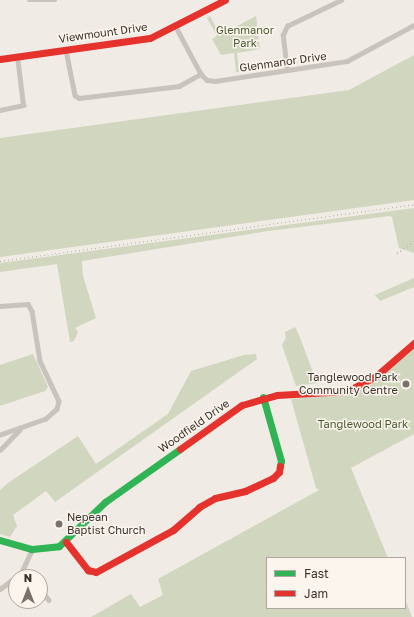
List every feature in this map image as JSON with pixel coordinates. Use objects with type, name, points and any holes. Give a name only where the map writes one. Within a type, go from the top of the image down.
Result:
[{"type":"street","points":[[29,0],[55,0]]},
{"type":"street","name":"Viewmount Drive","points":[[0,59],[147,39],[176,27],[225,0]]},
{"type":"street","points":[[287,70],[283,35],[286,26],[341,0]]},
{"type":"street","name":"Glenmanor Drive","points":[[201,74],[207,80],[215,81],[347,61],[414,25]]},
{"type":"street","points":[[66,50],[75,95],[79,98],[178,86],[201,74],[176,27]]},
{"type":"street","points":[[0,110],[23,105],[17,56]]},
{"type":"street","points":[[0,306],[28,304],[32,311],[40,362],[59,401],[53,415],[0,434]]},
{"type":"street","name":"Woodfield Drive","points":[[0,540],[32,549],[51,549],[66,542],[105,502],[242,405],[263,397],[347,391],[376,377],[414,343]]},
{"type":"street","points":[[66,542],[88,570],[96,572],[173,530],[199,507],[215,498],[245,491],[274,478],[279,472],[281,461],[263,397]]},
{"type":"street","points":[[0,450],[20,428]]},
{"type":"street","points":[[23,569],[32,549]]},
{"type":"green space","name":"Glenmanor Park","points":[[210,16],[220,35],[256,16],[260,49],[237,53],[239,72],[236,72],[234,53],[221,55],[212,39],[217,36],[207,18]]},
{"type":"green space","points":[[414,55],[414,200],[0,257],[0,138],[349,90]]},
{"type":"green space","points":[[414,208],[414,253],[399,248],[392,217],[390,216],[268,231],[82,261],[83,276],[96,318],[75,328],[78,332],[74,341],[70,342],[57,264],[0,272],[0,263]]},
{"type":"green space","points":[[414,278],[414,287],[380,301],[375,295]]},
{"type":"green space","points":[[295,327],[317,383],[296,386],[282,345],[286,338],[285,332]]},
{"type":"green space","name":"Tanglewood Park","points":[[414,348],[414,434],[351,468],[388,557],[266,557],[266,609],[406,609],[406,602],[412,617],[91,617],[131,594],[140,607],[163,595],[158,579],[319,490],[316,488],[291,399],[352,393],[369,386]]},
{"type":"green space","points":[[33,354],[48,387],[45,391],[0,406],[0,365]]},
{"type":"green space","points":[[256,354],[257,359],[55,502],[46,491],[13,515],[17,526],[10,537],[0,534],[0,490],[8,483],[78,436],[96,464],[168,414],[191,371],[244,355]]},
{"type":"railway","points":[[0,261],[414,204]]},
{"type":"railway","points":[[397,253],[414,241]]},
{"type":"traffic: fast","points":[[263,397],[281,461],[280,466]]},
{"type":"traffic: fast","points":[[0,540],[32,549],[59,546],[105,502],[180,449]]},
{"type":"traffic: jam","points":[[0,59],[150,38],[225,0]]},
{"type":"traffic: jam","points":[[180,449],[242,405],[277,395],[347,391],[375,377],[414,343]]},
{"type":"traffic: jam","points":[[66,542],[88,570],[96,572],[173,530],[199,507],[215,498],[245,491],[273,478],[279,472],[280,466]]},
{"type":"place","name":"Tanglewood Park Community Centre","points":[[406,384]]},
{"type":"place","name":"Nepean Baptist Church","points":[[59,524]]}]
